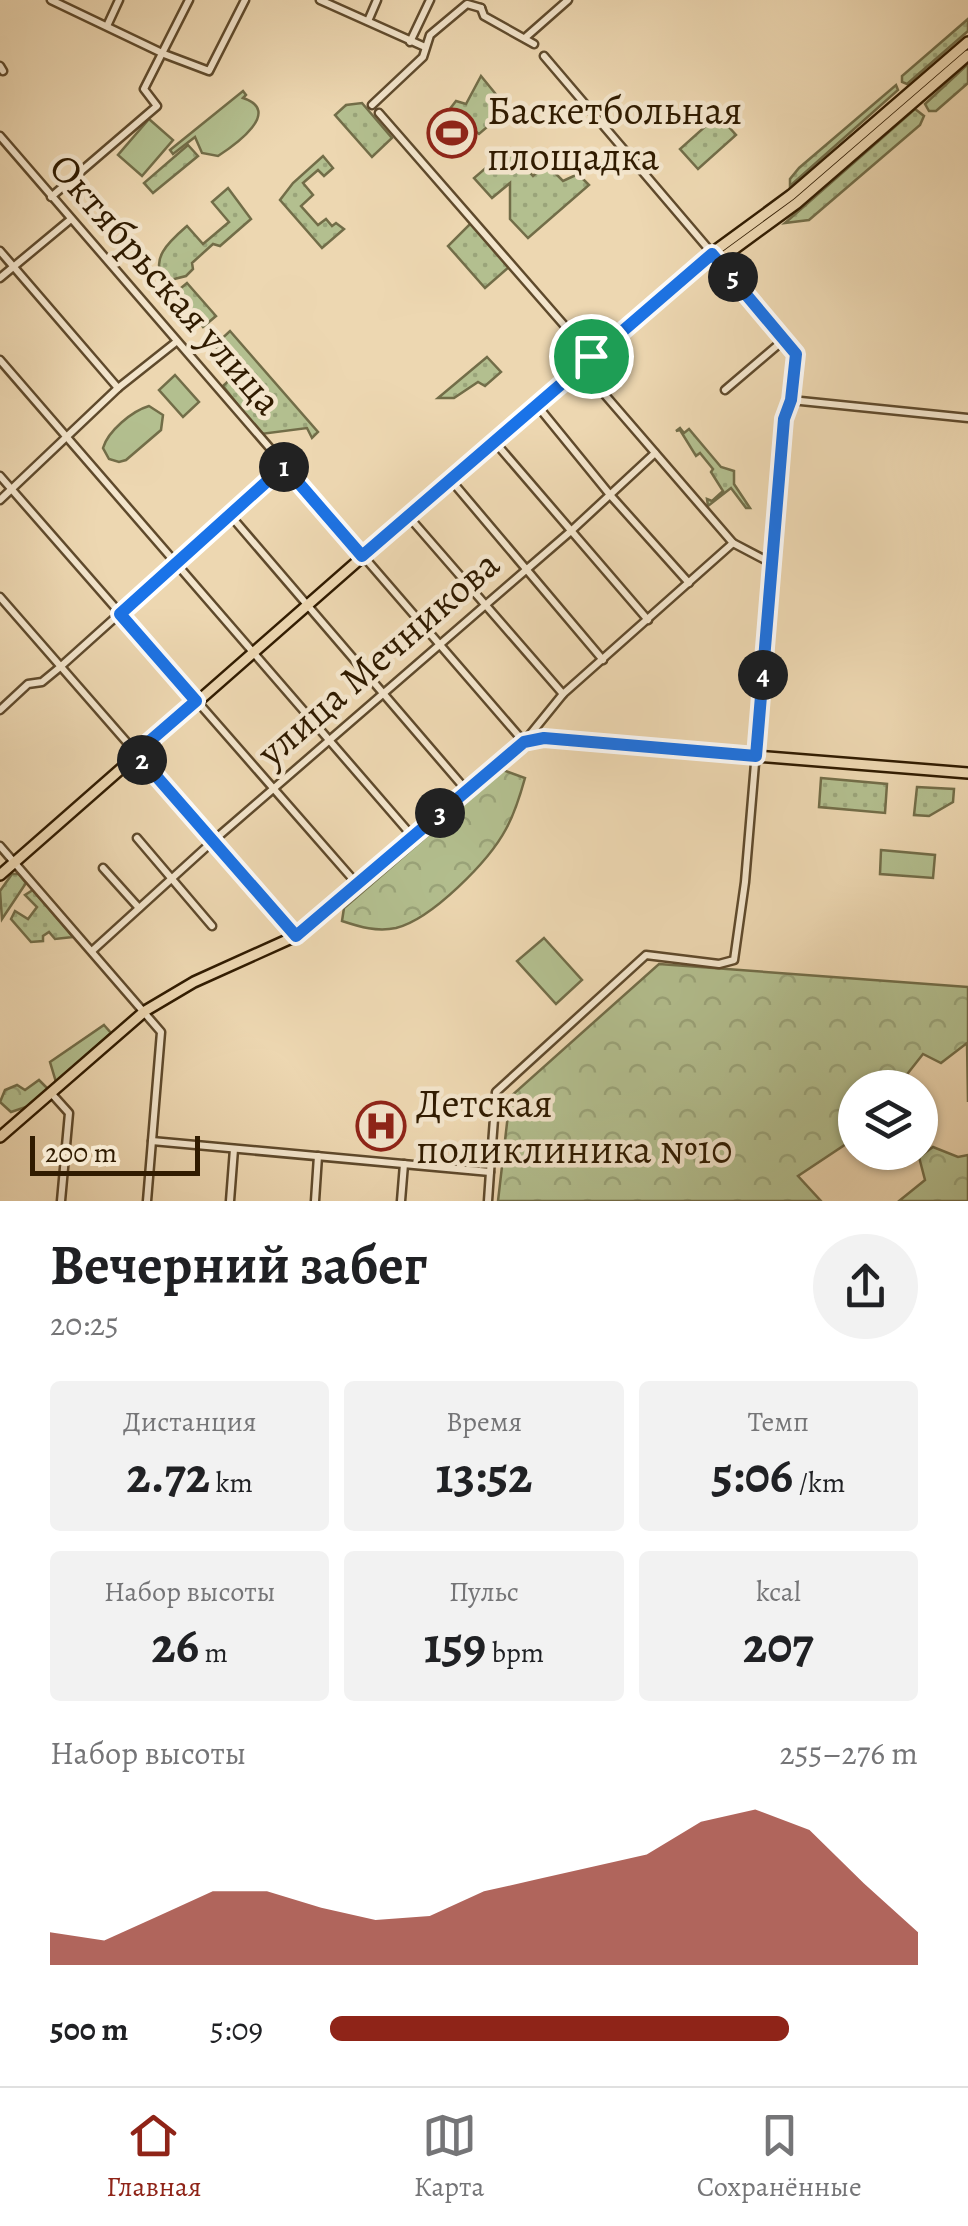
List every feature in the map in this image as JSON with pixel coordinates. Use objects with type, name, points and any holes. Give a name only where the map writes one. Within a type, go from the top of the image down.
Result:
[{"type":"main road","points":[[0,875],[591,356],[704,264],[797,202],[968,42]]},
{"type":"main road","points":[[912,97],[968,55]]},
{"type":"main road","points":[[0,1134],[145,1011],[194,982],[296,936],[524,742],[544,738],[968,773]]},
{"type":"street","points":[[51,0],[209,71],[246,0]]},
{"type":"street","points":[[107,26],[118,0]]},
{"type":"street","points":[[51,196],[156,106],[144,89],[189,0]]},
{"type":"street","points":[[320,0],[425,47]]},
{"type":"street","points":[[368,21],[377,0]]},
{"type":"street","points":[[410,42],[430,0]]},
{"type":"street","points":[[526,37],[568,0]]},
{"type":"street","points":[[372,105],[423,57],[430,35],[468,4],[483,4],[484,16],[534,44]]},
{"type":"street","points":[[488,1201],[496,1092],[646,955],[719,964],[729,963],[736,956],[784,419],[791,400],[796,354],[544,56]]},
{"type":"street","points":[[379,113],[591,356]]},
{"type":"street","name":"Октябрьская улица","points":[[0,136],[524,742]]},
{"type":"street","points":[[0,278],[71,219]]},
{"type":"street","points":[[0,250],[118,388]]},
{"type":"street","points":[[725,390],[786,338]]},
{"type":"street","points":[[0,500],[118,388],[176,342]]},
{"type":"street","points":[[0,360],[413,836]]},
{"type":"street","points":[[580,366],[732,543],[772,564]]},
{"type":"street","points":[[791,400],[968,418]]},
{"type":"street","points":[[536,404],[689,584]]},
{"type":"street","points":[[494,441],[648,620]]},
{"type":"street","name":"улица Мечникова","points":[[92,951],[438,643],[572,531],[655,453]]},
{"type":"street","points":[[0,710],[28,684],[42,682],[284,466]]},
{"type":"street","points":[[0,476],[357,884]]},
{"type":"street","points":[[450,479],[603,660]]},
{"type":"street","points":[[230,515],[467,790]]},
{"type":"street","points":[[408,516],[563,694]]},
{"type":"street","points":[[524,742],[563,694],[732,543]]},
{"type":"street","points":[[0,597],[4,608],[296,936]]},
{"type":"street","points":[[138,838],[212,926]]},
{"type":"street","points":[[0,846],[161,1032],[146,1201]]},
{"type":"street","points":[[104,868],[139,908]]},
{"type":"street","points":[[51,1093],[68,1113],[61,1201]]},
{"type":"street","points":[[152,1142],[490,1172]]},
{"type":"street","points":[[230,1201],[234,1149]]},
{"type":"street","points":[[314,1201],[318,1156]]},
{"type":"street","points":[[401,1201],[404,1164]]},
{"type":"green space","points":[[968,19],[968,31],[907,84],[902,82],[902,76]]},
{"type":"green space","points":[[968,64],[968,83],[936,111],[929,111],[925,104]]},
{"type":"green space","points":[[481,76],[508,109],[479,134],[464,122],[458,127],[446,114],[456,101],[466,104]]},
{"type":"green space","points":[[896,85],[898,90],[790,186],[790,179],[799,168]]},
{"type":"green space","points":[[243,91],[243,98],[258,111],[252,128],[244,136],[218,156],[202,153],[195,137],[173,154],[170,150]]},
{"type":"green space","points":[[362,103],[392,138],[372,157],[335,115],[346,105]]},
{"type":"green space","points":[[915,109],[924,116],[920,125],[809,220],[785,223]]},
{"type":"green space","points":[[718,115],[736,135],[698,169],[680,149]]},
{"type":"green space","points":[[149,119],[173,140],[142,176],[118,155]]},
{"type":"green space","points":[[188,145],[198,156],[153,193],[144,183]]},
{"type":"green space","points":[[508,149],[533,176],[546,164],[563,181],[578,174],[589,185],[528,238],[510,219],[510,183],[492,198],[474,178]]},
{"type":"green space","points":[[323,156],[333,168],[324,176],[318,170],[303,183],[313,195],[301,206],[318,225],[326,219],[332,226],[336,223],[344,229],[322,248],[280,200]]},
{"type":"green space","points":[[228,188],[251,219],[220,246],[213,244],[192,263],[193,269],[186,276],[166,281],[160,258],[187,226],[203,244],[229,222],[212,202]]},
{"type":"green space","points":[[471,223],[509,267],[485,288],[448,246]]},
{"type":"green space","points":[[187,283],[216,316],[203,327],[175,293]]},
{"type":"green space","points":[[230,331],[318,432],[312,438],[307,428],[261,434],[223,386],[234,376],[215,345]]},
{"type":"green space","points":[[487,357],[501,372],[485,386],[478,382],[454,398],[438,398]]},
{"type":"green space","points":[[175,375],[199,402],[183,417],[159,390]]},
{"type":"green space","points":[[149,406],[163,415],[161,430],[126,460],[109,459],[103,448],[110,435],[128,417]]},
{"type":"green space","points":[[680,428],[684,433],[689,429],[721,467],[734,471],[734,484],[750,508],[731,488],[708,506],[707,499],[712,501],[723,491],[711,472],[713,469],[700,453],[696,456],[680,430],[676,431]]},
{"type":"green space","points":[[503,770],[525,778],[515,811],[498,842],[458,887],[426,913],[396,928],[375,929],[342,921],[344,908]]},
{"type":"green space","points":[[821,778],[887,784],[885,813],[819,807]]},
{"type":"green space","points":[[917,787],[954,789],[953,802],[929,816],[914,815]]},
{"type":"green space","points":[[881,850],[935,855],[933,878],[880,874]]},
{"type":"green space","points":[[12,874],[19,874],[26,883],[2,919],[0,891]]},
{"type":"green space","points":[[33,890],[73,937],[55,939],[49,932],[43,941],[31,942],[11,919],[15,911],[28,919],[37,907],[25,895]]},
{"type":"green space","points":[[544,938],[582,980],[556,1004],[517,961]]},
{"type":"green space","points":[[659,964],[968,987],[968,1102],[967,1043],[941,1063],[923,1054],[910,1070],[838,1070],[838,1149],[798,1176],[821,1201],[498,1201],[510,1097]]},
{"type":"green space","points":[[104,1025],[111,1033],[56,1082],[50,1062]]},
{"type":"green space","points":[[39,1080],[48,1089],[29,1106],[11,1112],[0,1102],[5,1090],[17,1085],[25,1090]]},
{"type":"green space","points":[[938,1149],[958,1157],[968,1155],[968,1201],[899,1201],[925,1180],[922,1170],[938,1170]]},
{"type":"place","name":"Баскетбольная площадка","points":[[452,133]]},
{"type":"place","name":"Детская поликлиника №10","points":[[381,1126]]},
{"type":"route","points":[[712,254],[794,348],[791,400],[784,419],[756,756],[544,738],[524,742],[296,936],[136,753],[196,701],[120,614],[284,466],[362,556],[591,356],[712,254]]}]
